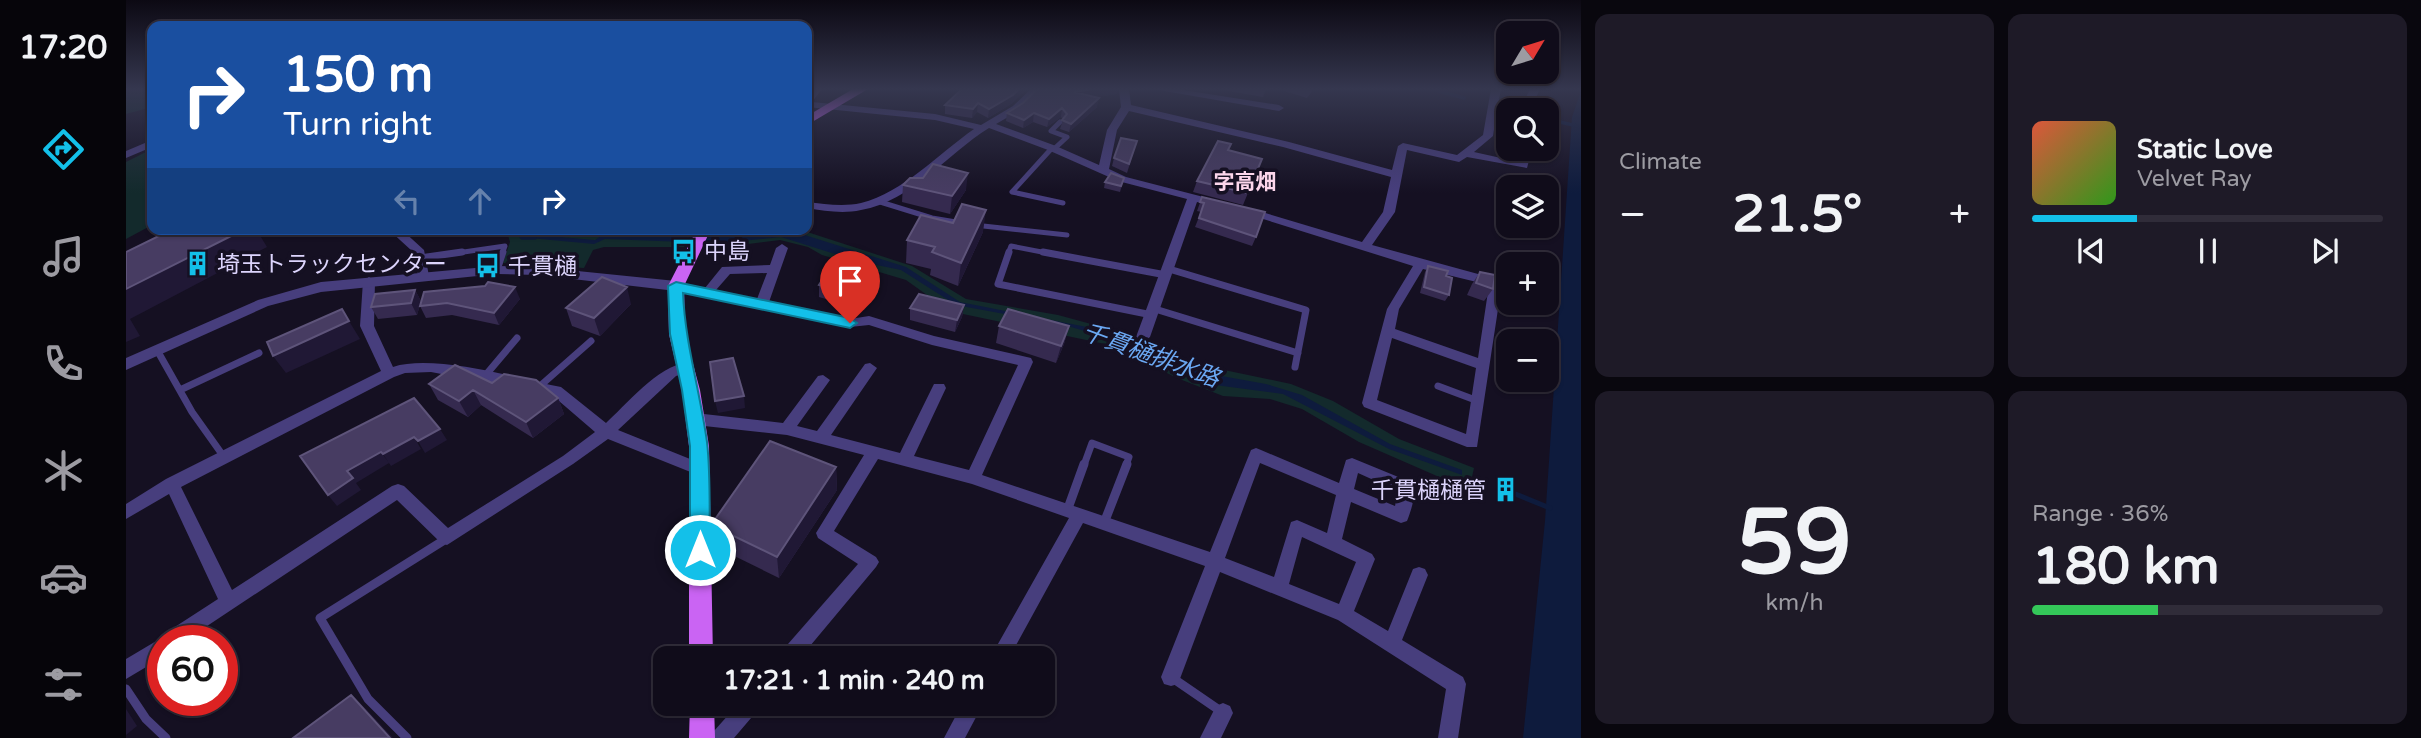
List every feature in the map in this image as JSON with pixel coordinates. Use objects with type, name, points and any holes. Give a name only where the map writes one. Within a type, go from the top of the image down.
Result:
[{"type":"main road","points":[[701,235],[676,286],[677,334],[695,419],[699,468],[701,646]]},
{"type":"main road","points":[[702,716],[702,738]]},
{"type":"street","points":[[967,123],[1053,148],[1140,185],[1233,207],[1366,245],[1420,264],[1496,283],[1472,443],[1369,403],[1393,309],[1420,264]]},
{"type":"street","points":[[812,206],[838,210],[898,194],[992,123]]},
{"type":"street","points":[[1103,171],[1112,130],[1116,123]]},
{"type":"street","points":[[1196,123],[1397,175]]},
{"type":"street","points":[[1366,245],[1389,212],[1403,146],[1459,159],[1488,136],[1491,123]]},
{"type":"street","points":[[126,155],[147,145]]},
{"type":"street","points":[[1466,154],[1496,160]]},
{"type":"street","points":[[1499,161],[1523,166],[1524,161]]},
{"type":"street","points":[[1143,337],[1193,198]]},
{"type":"street","points":[[401,235],[418,250],[423,276]]},
{"type":"street","points":[[762,304],[782,248]]},
{"type":"street","points":[[709,291],[726,270],[774,269]]},
{"type":"street","points":[[126,364],[263,303],[321,287],[497,270],[538,271],[676,286],[850,323],[869,320],[932,340],[1026,362],[973,478]]},
{"type":"street","points":[[369,281],[367,326],[388,373]]},
{"type":"street","points":[[1387,331],[1483,365]]},
{"type":"street","points":[[126,512],[223,457],[388,373],[405,368],[431,367],[556,390],[606,432],[699,468]]},
{"type":"street","points":[[194,625],[398,491],[447,538],[568,460],[606,432],[671,372],[685,368]]},
{"type":"street","points":[[820,438],[870,368]]},
{"type":"street","points":[[787,429],[823,380]]},
{"type":"street","points":[[904,460],[939,388]]},
{"type":"street","points":[[695,419],[787,429],[973,478],[1280,586],[1344,614],[1456,684],[1448,738]]},
{"type":"street","points":[[799,646],[870,562],[824,533],[874,452]]},
{"type":"street","points":[[1171,677],[1256,454],[1345,492],[1333,543]]},
{"type":"street","points":[[172,484],[229,602]]},
{"type":"street","points":[[1005,646],[1073,513]]},
{"type":"street","points":[[1280,586],[1297,527],[1366,559],[1344,614]]},
{"type":"street","points":[[1392,643],[1419,575]]},
{"type":"street","points":[[126,670],[147,656]]},
{"type":"street","points":[[1210,738],[1223,713]]},
{"type":"street","points":[[720,738],[739,716]]},
{"type":"street","points":[[954,738],[966,716]]},
{"type":"lane","points":[[1059,123],[1051,131],[1067,137],[1053,148],[1012,192],[1063,203]]},
{"type":"lane","points":[[877,201],[932,218],[1067,235]]},
{"type":"lane","points":[[420,258],[505,246],[497,270]]},
{"type":"lane","points":[[1295,367],[1298,353],[1306,310],[1168,272],[1011,246],[998,284],[1154,312],[1298,353]]},
{"type":"lane","points":[[484,377],[517,338]]},
{"type":"lane","points":[[540,386],[591,341]]},
{"type":"lane","points":[[157,350],[223,457]]},
{"type":"lane","points":[[180,390],[258,353]]},
{"type":"lane","points":[[1438,386],[1478,401]]},
{"type":"lane","points":[[1073,513],[1093,443],[1129,457],[1104,523]]},
{"type":"lane","points":[[407,738],[368,699],[320,618],[447,538]]},
{"type":"lane","points":[[1171,677],[1223,713]]},
{"type":"lane","points":[[126,689],[146,719],[166,738]]},
{"type":"lane","points":[[358,707],[368,699]]},
{"type":"green space","points":[[147,152],[147,228],[126,239],[126,162]]},
{"type":"green space","points":[[812,234],[912,266],[966,299],[1058,315],[1113,330],[1205,366],[1291,384],[1333,401],[1399,439],[1474,468],[1469,490],[1359,442],[1302,409],[1270,399],[1223,396],[1177,378],[1110,345],[963,314],[934,300],[906,280],[822,255],[808,247],[780,240],[708,249],[715,235]]},
{"type":"green space","points":[[508,235],[690,235],[684,247],[604,247],[593,250],[584,268],[503,263],[510,242]]},
{"type":"water","points":[[1572,123],[1581,123],[1581,738],[1523,738],[1545,521],[1554,392],[1559,392],[1558,329]]},
{"type":"water","points":[[518,235],[537,235],[595,240],[602,235],[687,237],[686,242],[605,239],[594,244]]},
{"type":"water","points":[[805,235],[906,267],[960,302],[1107,331],[1199,372],[1266,384],[1302,395],[1390,444],[1462,470],[1462,475],[1389,449],[1283,394],[1215,385],[1186,375],[1116,340],[1064,325],[956,305],[901,270],[857,261],[781,237],[711,244],[713,237]]},
{"type":"building","points":[[1121,138],[1137,141],[1129,164],[1114,158]]},
{"type":"building","points":[[1218,141],[1231,144],[1228,150],[1262,159],[1248,193],[1197,181]]},
{"type":"building","points":[[933,164],[968,173],[952,196],[903,185],[910,178],[923,178]]},
{"type":"building","points":[[1111,173],[1124,178],[1121,186],[1105,182]]},
{"type":"building","points":[[1202,197],[1265,212],[1256,237],[1199,218],[1204,203],[1200,202]]},
{"type":"building","points":[[962,204],[986,210],[961,263],[932,252],[935,247],[907,240],[921,215],[953,223]]},
{"type":"building","points":[[161,235],[233,235],[126,289],[126,252]]},
{"type":"building","points":[[1428,266],[1448,271],[1446,276],[1452,278],[1449,295],[1424,287]]},
{"type":"building","points":[[828,271],[874,282],[864,298],[819,285]]},
{"type":"building","points":[[1480,272],[1495,275],[1493,289],[1476,283]]},
{"type":"building","points":[[602,277],[627,287],[594,318],[566,308]]},
{"type":"building","points":[[488,282],[515,287],[494,313],[447,303],[420,306],[424,292],[485,286]]},
{"type":"building","points":[[415,290],[411,303],[371,307],[375,294]]},
{"type":"building","points":[[919,294],[964,305],[957,320],[910,308]]},
{"type":"building","points":[[342,309],[349,321],[273,356],[267,342]]},
{"type":"building","points":[[1008,309],[1069,326],[1061,346],[999,326]]},
{"type":"building","points":[[733,358],[744,396],[715,401],[710,362]]},
{"type":"building","points":[[455,365],[492,383],[504,374],[536,380],[558,398],[526,422],[473,390],[459,401],[429,384]]},
{"type":"building","points":[[414,398],[440,429],[418,441],[414,437],[347,471],[353,478],[328,495],[300,456]]},
{"type":"building","points":[[770,441],[836,467],[777,557],[711,525]]},
{"type":"building","points":[[351,695],[390,738],[293,738]]},
{"type":"waterway","points":[[1566,123],[1581,127]]},
{"type":"waterway","name":"千貫樋排水路","points":[[520,235],[522,238],[535,238]]},
{"type":"waterway","name":"千貫樋排水路","points":[[682,239],[715,239]]},
{"type":"waterway","name":"千貫樋排水路","points":[[1508,491],[1550,508]]},
{"type":"place","name":"中島","points":[[684,251]]},
{"type":"place","name":"埼玉トラックセンター","points":[[197,264]]},
{"type":"place","name":"千貫樋","points":[[488,266]]},
{"type":"place","name":"千貫樋樋管","points":[[1506,490]]},
{"type":"district","name":"字高畑","points":[[1245,182]]},
{"type":"route","points":[[700,550],[699,446],[691,390],[677,334],[676,286],[850,323]]}]
